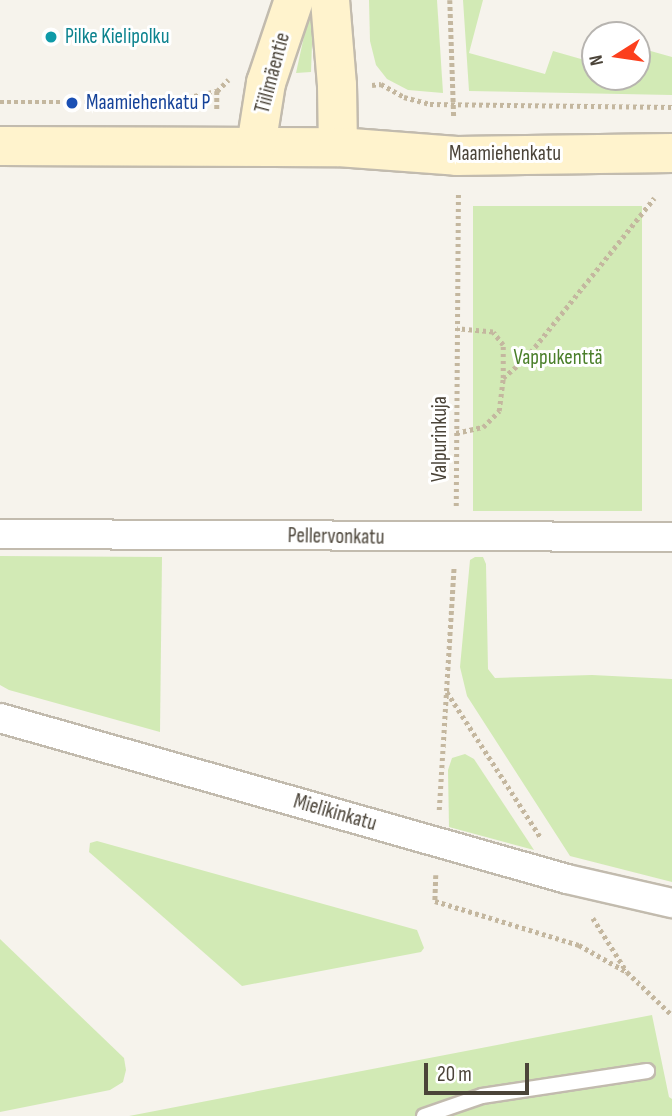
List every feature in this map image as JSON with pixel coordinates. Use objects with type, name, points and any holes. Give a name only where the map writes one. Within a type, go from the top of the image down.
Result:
[{"type":"main road","name":"Tiilimäentie","points":[[256,146],[266,83],[293,0]]},
{"type":"main road","points":[[330,0],[337,85],[338,147]]},
{"type":"main road","points":[[0,146],[256,146]]},
{"type":"main road","name":"Maamiehenkatu","points":[[256,146],[338,147],[457,156],[672,153]]},
{"type":"street","name":"Pellervonkatu","points":[[0,534],[672,537]]},
{"type":"street","name":"Mielikinkatu","points":[[0,718],[567,879],[672,903]]},
{"type":"lane","points":[[424,1116],[482,1096],[647,1071]]},
{"type":"path","points":[[450,0],[452,105]]},
{"type":"path","name":"Valpurinkuja","points":[[458,187],[456,538],[435,901],[579,944],[627,972]]},
{"type":"path","points":[[503,378],[526,358],[654,198]]},
{"type":"path","points":[[456,433],[483,427],[499,411],[503,378],[503,345],[493,332],[457,330]]},
{"type":"green space","points":[[369,0],[437,0],[443,93],[408,90],[387,79],[376,65],[370,41]]},
{"type":"green space","points":[[463,0],[483,0],[469,53],[545,74],[553,51],[581,59],[581,91],[651,91],[651,51],[672,57],[672,95],[469,91]]},
{"type":"green space","points":[[313,17],[311,72],[296,73],[308,18]]},
{"type":"green space","name":"Vappukenttä","points":[[473,206],[642,206],[642,511],[473,511]]},
{"type":"green space","points":[[0,556],[162,557],[160,732],[9,690],[0,685]]},
{"type":"green space","points":[[483,557],[486,564],[488,669],[495,678],[592,675],[672,679],[672,882],[570,856],[467,696],[460,667],[470,560]]},
{"type":"green space","points":[[465,754],[474,759],[534,850],[449,827],[448,770],[452,758]]},
{"type":"green space","points":[[97,841],[417,930],[424,948],[421,952],[242,986],[89,852],[90,843]]},
{"type":"green space","points":[[0,939],[124,1058],[126,1070],[123,1082],[110,1090],[0,1112]]},
{"type":"green space","points":[[652,1015],[669,1097],[672,1099],[672,1116],[129,1116]]},
{"type":"place","name":"Pilke Kielipolku","points":[[51,37]]},
{"type":"place","name":"Maamiehenkatu P","points":[[72,103]]}]
